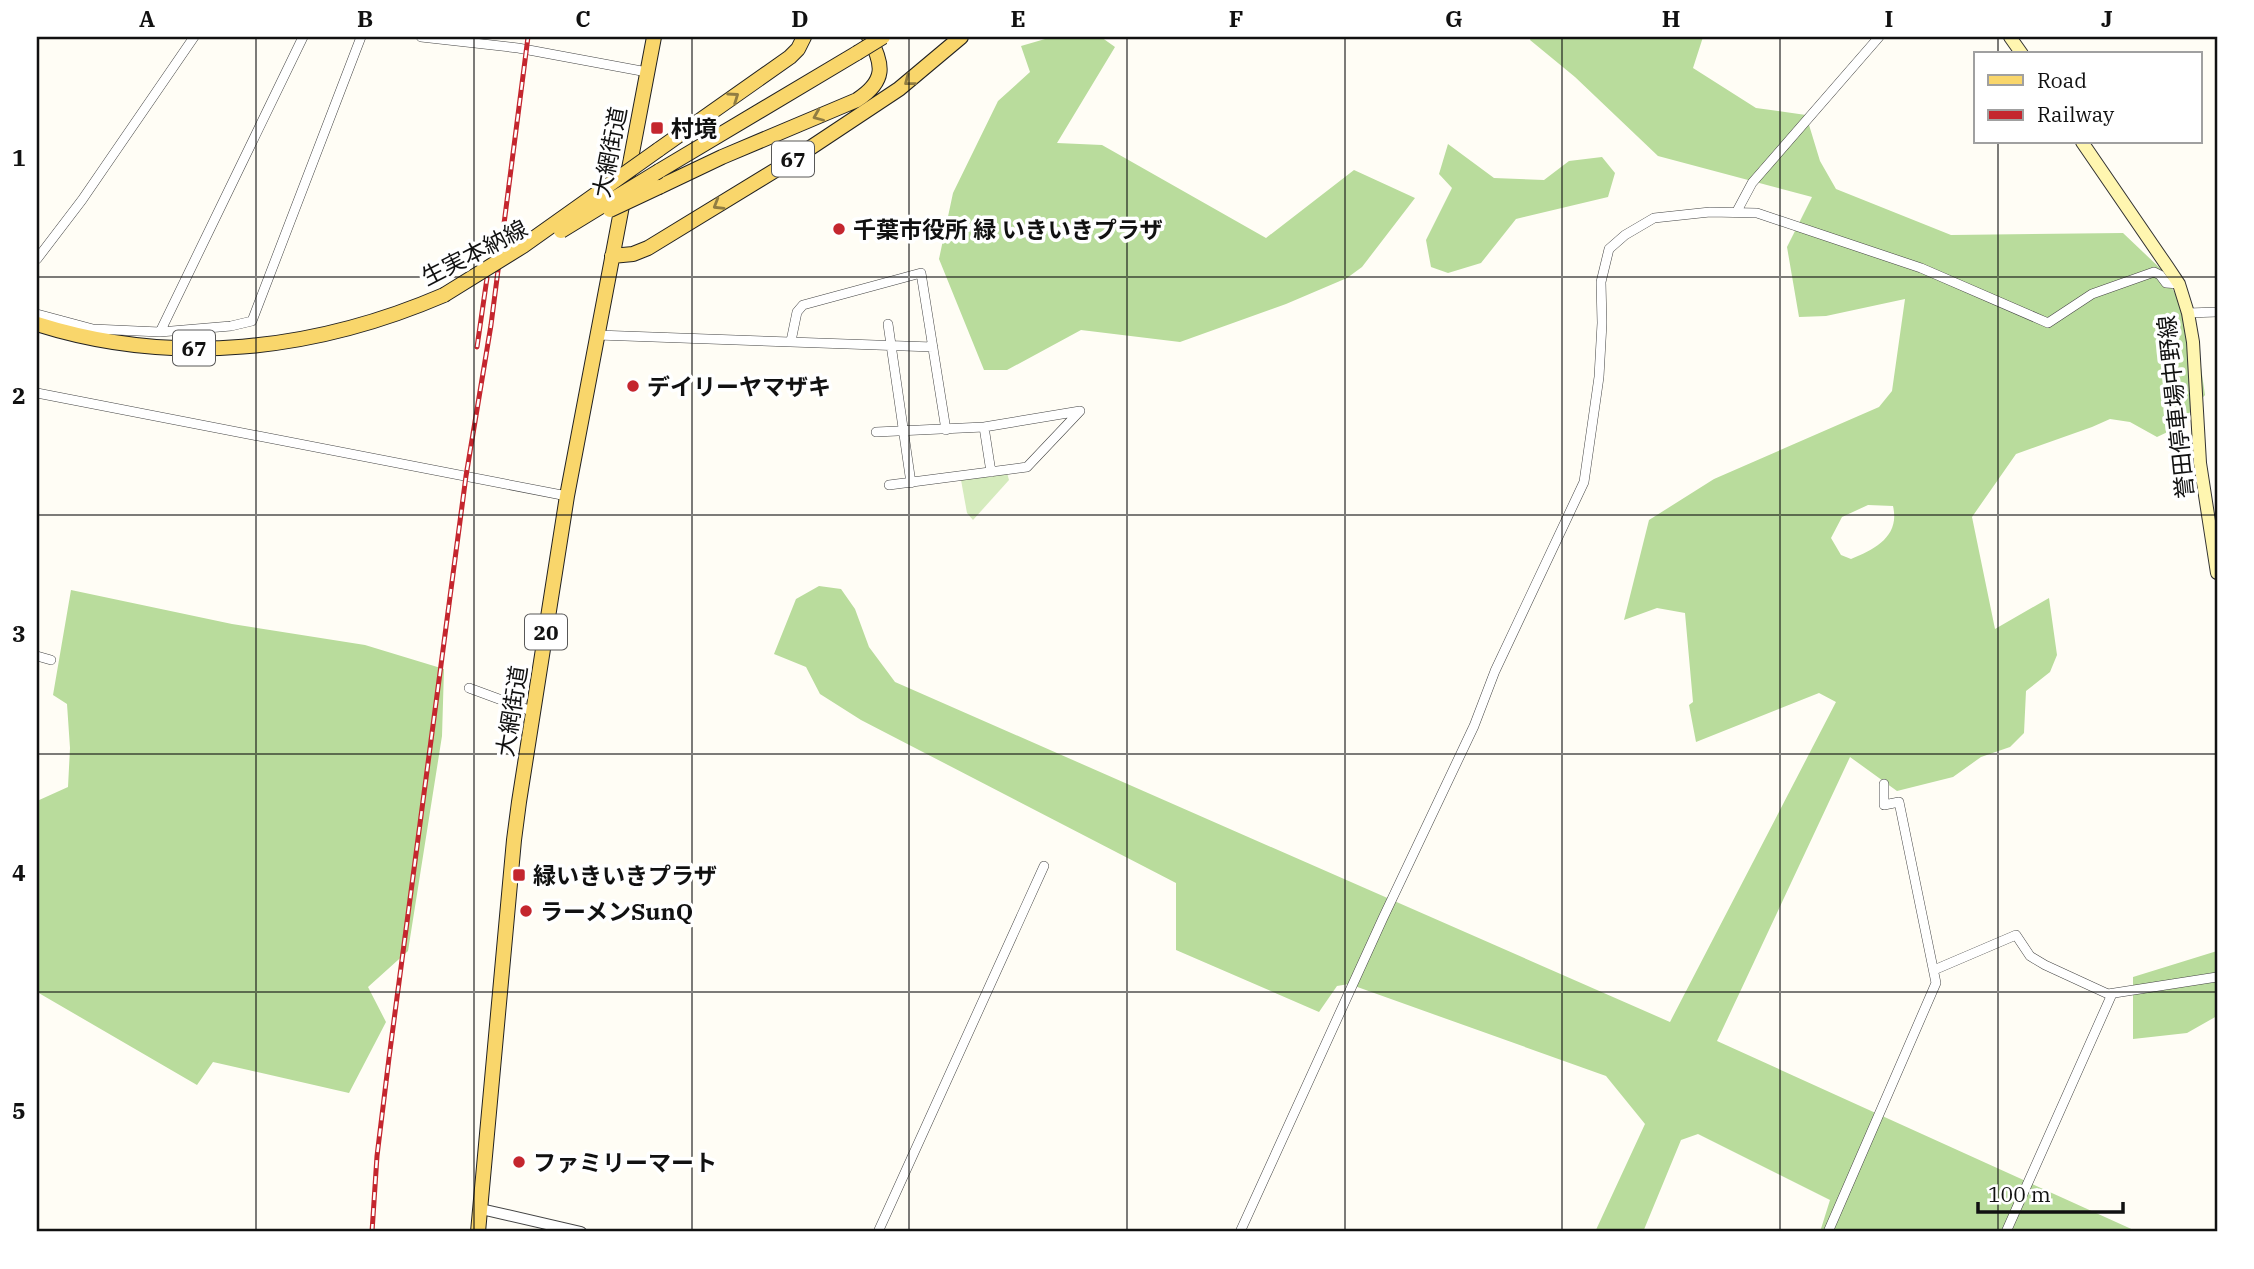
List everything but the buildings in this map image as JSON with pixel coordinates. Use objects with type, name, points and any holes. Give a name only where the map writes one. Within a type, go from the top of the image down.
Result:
[{"type":"main road","name":"大網街道","points":[[478,1232],[514,841],[567,496],[654,37]]},
{"type":"main road","points":[[444,295],[523,246],[790,57],[804,37]]},
{"type":"main road","name":"67","points":[[557,233],[744,147],[857,100],[868,93],[879,79],[880,59],[869,37]]},
{"type":"main road","name":"生実本納線","points":[[37,324],[99,340],[194,348],[271,345],[310,339],[415,308],[505,265],[883,37]]},
{"type":"main road","name":"67","points":[[612,256],[633,254],[648,248],[792,160],[899,89],[961,37]]},
{"type":"main road","points":[[2010,37],[2021,52]]},
{"type":"main road","name":"誉田停車場中野線","points":[[2083,144],[2179,284],[2193,342],[2200,463],[2217,573]]},
{"type":"street","points":[[37,259],[82,200],[194,37]]},
{"type":"street","points":[[160,332],[303,37]]},
{"type":"street","points":[[37,314],[93,329],[160,332],[231,326],[252,321],[361,37]]},
{"type":"street","points":[[421,37],[518,48],[647,72]]},
{"type":"street","points":[[1737,211],[1752,183],[1879,37]]},
{"type":"street","points":[[1240,1232],[1474,726],[1495,671],[1584,482],[1598,377],[1602,323],[1601,282],[1609,249],[1625,235],[1654,218],[1737,211],[1757,213],[1921,268],[2048,323],[2092,294],[2154,272],[2166,283],[2179,284]]},
{"type":"street","points":[[792,341],[797,312],[803,305],[921,273],[946,430]]},
{"type":"street","points":[[2188,313],[2217,312]]},
{"type":"street","points":[[888,324],[889,346],[911,483]]},
{"type":"street","points":[[597,335],[933,347]]},
{"type":"street","points":[[37,393],[567,496]]},
{"type":"street","points":[[876,432],[984,427],[1080,411],[1027,467],[889,485]]},
{"type":"street","points":[[984,427],[991,472]]},
{"type":"street","points":[[37,656],[51,660]]},
{"type":"street","points":[[468,688],[534,712]]},
{"type":"street","points":[[1828,1232],[1936,983],[1899,802],[1884,805],[1884,784]]},
{"type":"street","points":[[878,1232],[1044,866]]},
{"type":"street","points":[[1934,970],[2016,934],[2030,956],[2108,994],[2217,977]]},
{"type":"street","points":[[2006,1232],[2112,994]]},
{"type":"street","points":[[481,1209],[581,1232]]},
{"type":"green space","points":[[1052,37],[1101,37],[1115,47],[1057,143],[1102,145],[1266,238],[1354,170],[1415,198],[1362,267],[1347,278],[1286,304],[1180,342],[1081,330],[1007,370],[984,370],[939,259],[953,193],[998,101],[1030,72],[1021,46]]},
{"type":"green space","points":[[1531,37],[1703,37],[1693,68],[1756,108],[1806,115],[1820,161],[1836,189],[1951,235],[2123,233],[2163,271],[2196,333],[2205,395],[2176,428],[2157,437],[2130,422],[2110,419],[2016,454],[1972,517],[1995,629],[2049,598],[2057,655],[2050,672],[2026,691],[2024,733],[2010,747],[1981,757],[1953,777],[1897,791],[1850,757],[1717,1041],[2138,1232],[1820,1232],[1830,1200],[1698,1134],[1681,1140],[1643,1232],[1595,1232],[1645,1124],[1606,1076],[1349,984],[1337,986],[1319,1012],[1176,950],[1176,883],[861,720],[820,694],[806,667],[774,654],[796,599],[819,586],[841,589],[855,609],[869,647],[895,682],[1670,1022],[1836,702],[1819,693],[1696,742],[1689,705],[1693,702],[1685,613],[1657,608],[1624,620],[1649,520],[1714,479],[1879,407],[1892,391],[1905,299],[1826,316],[1799,317],[1787,247],[1812,197],[1658,156],[1575,77],[1530,40]],"holes":[[[1868,505],[1893,506],[1893,526],[1884,540],[1851,559],[1841,555],[1831,538],[1842,517]]]},
{"type":"green space","points":[[1448,144],[1494,178],[1544,180],[1569,161],[1602,157],[1615,173],[1608,197],[1516,219],[1481,263],[1448,273],[1431,267],[1426,240],[1452,188],[1439,174]]},
{"type":"green space","points":[[1007,473],[1009,480],[973,520],[967,513],[961,480]]},
{"type":"green space","points":[[71,590],[232,624],[365,645],[444,669],[442,736],[408,951],[368,987],[386,1022],[349,1093],[213,1062],[197,1085],[37,992],[37,801],[68,787],[70,748],[67,704],[53,695]]},
{"type":"green space","points":[[2217,951],[2217,1016],[2187,1033],[2133,1039],[2133,977]]},
{"type":"railway","points":[[372,1232],[377,1156],[389,1058],[466,476],[491,325],[528,37]]},
{"type":"railway","points":[[477,347],[487,278]]},
{"type":"place","name":"村境","points":[[657,128]]},
{"type":"place","name":"千葉市役所 緑 いきいきプラザ","points":[[839,229]]},
{"type":"place","name":"デイリーヤマザキ","points":[[633,386]]},
{"type":"place","name":"緑いきいきプラザ","points":[[519,875]]},
{"type":"place","name":"ラーメンSunQ","points":[[526,911]]},
{"type":"place","name":"ファミリーマート","points":[[519,1162]]}]
